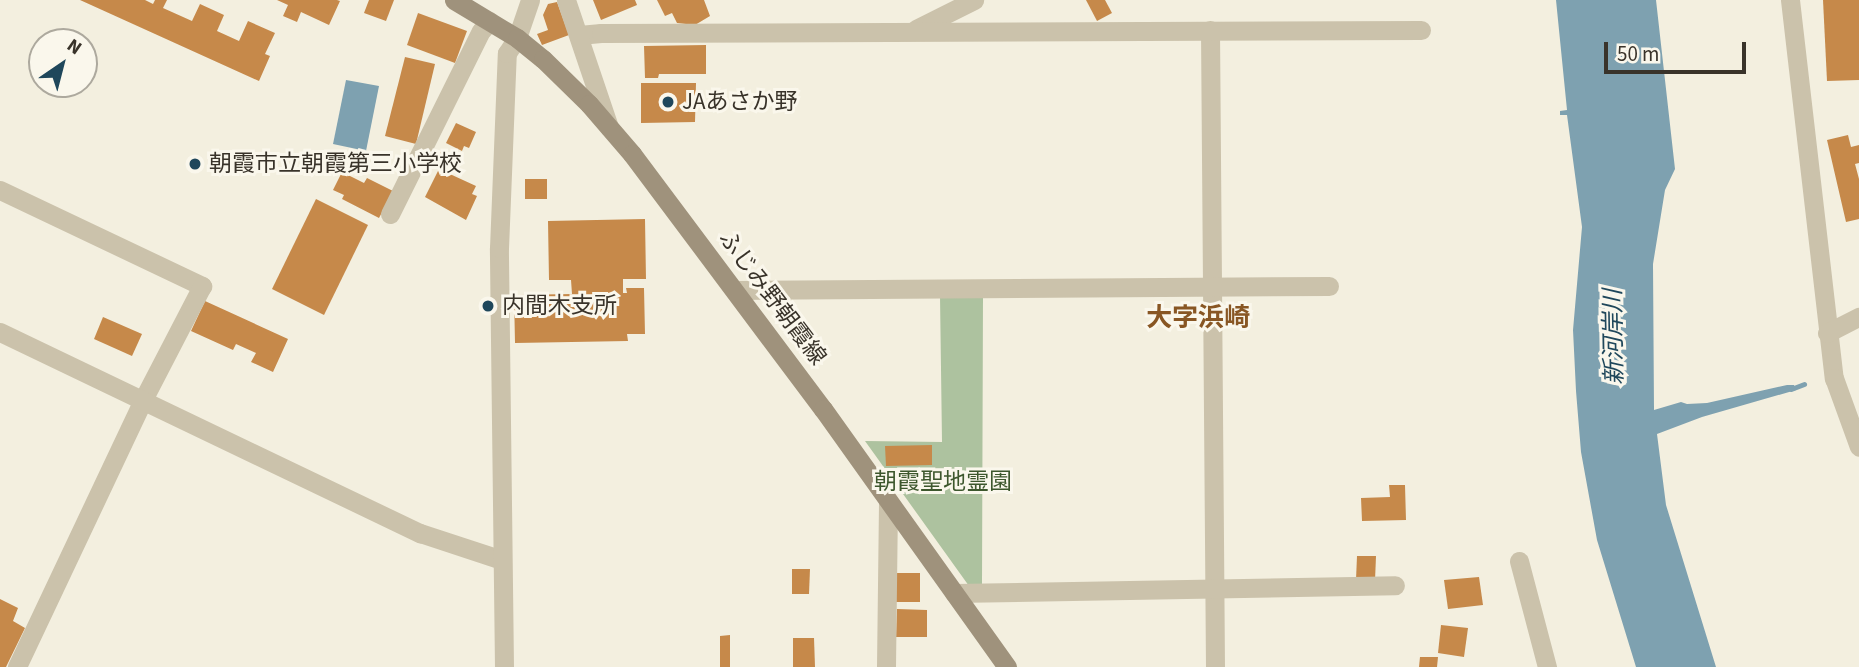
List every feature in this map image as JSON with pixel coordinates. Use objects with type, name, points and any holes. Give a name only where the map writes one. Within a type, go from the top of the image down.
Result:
[{"type":"main road","name":"ふじみ野朝霞線","points":[[454,0],[517,38],[566,81],[609,127],[736,290],[1007,667]]},
{"type":"street","points":[[504,667],[499,248],[507,52],[517,38],[530,0]]},
{"type":"street","points":[[566,0],[609,127]]},
{"type":"street","points":[[912,31],[974,0]]},
{"type":"street","points":[[1790,0],[1834,379],[1859,447]]},
{"type":"street","points":[[390,214],[481,31],[490,21]]},
{"type":"street","points":[[1210,30],[1215,667]]},
{"type":"street","points":[[579,35],[1422,30]]},
{"type":"street","points":[[0,190],[202,286],[143,400],[17,667]]},
{"type":"street","points":[[736,290],[1329,286]]},
{"type":"street","points":[[1827,332],[1859,317]]},
{"type":"street","points":[[0,332],[420,533],[502,559]]},
{"type":"street","points":[[886,667],[888,501]]},
{"type":"street","points":[[1519,561],[1547,667]]},
{"type":"street","points":[[954,593],[1395,585]]},
{"type":"green space","name":"朝霞聖地霊園","points":[[983,295],[982,586],[969,586],[865,441],[942,442],[940,296]]},
{"type":"water","name":"新河岸川","points":[[1556,0],[1656,0],[1675,169],[1665,190],[1653,264],[1654,410],[1681,402],[1707,403],[1787,385],[1794,385],[1796,390],[1702,417],[1657,434],[1666,505],[1716,667],[1636,667],[1597,540],[1581,452],[1576,391],[1573,330],[1582,227],[1567,115],[1560,115],[1560,111],[1567,110]]},
{"type":"water","points":[[346,80],[379,86],[366,151],[333,144]]},
{"type":"building","points":[[80,0],[145,0],[153,4],[155,0],[167,0],[163,8],[192,21],[200,4],[224,15],[217,31],[239,41],[248,21],[275,33],[265,54],[270,56],[259,81]]},
{"type":"building","points":[[277,0],[340,1],[329,25],[301,12],[297,22],[283,16],[288,5]]},
{"type":"building","points":[[369,0],[394,0],[386,21],[364,13]]},
{"type":"building","points":[[593,0],[635,0],[637,5],[601,20]]},
{"type":"building","points":[[657,0],[704,0],[710,16],[695,25],[677,23],[672,13],[665,16]]},
{"type":"building","points":[[1086,0],[1105,0],[1112,13],[1097,21]]},
{"type":"building","points":[[1823,0],[1859,0],[1859,80],[1827,81]]},
{"type":"building","points":[[557,2],[569,35],[542,45],[537,34],[548,30],[543,15],[548,4]]},
{"type":"building","points":[[418,13],[467,31],[455,63],[407,45]]},
{"type":"building","points":[[706,45],[706,74],[659,74],[658,78],[645,78],[644,46]]},
{"type":"building","points":[[405,57],[435,64],[416,144],[385,136]]},
{"type":"building","name":"JAあさか野","points":[[641,83],[696,83],[695,122],[641,123]]},
{"type":"building","points":[[456,123],[476,132],[469,148],[464,146],[462,151],[446,143]]},
{"type":"building","points":[[1848,135],[1851,147],[1859,145],[1859,163],[1855,164],[1859,179],[1859,219],[1846,222],[1827,140]]},
{"type":"building","points":[[441,150],[453,156],[447,168],[436,163]]},
{"type":"building","points":[[439,169],[476,186],[472,194],[477,196],[466,220],[425,197]]},
{"type":"building","points":[[342,172],[364,183],[367,178],[393,191],[379,218],[342,199],[344,195],[333,190]]},
{"type":"building","points":[[525,179],[547,179],[547,199],[525,199]]},
{"type":"building","points":[[316,199],[368,225],[324,315],[272,289]]},
{"type":"building","points":[[645,219],[646,279],[623,279],[623,293],[627,293],[626,288],[644,288],[645,334],[627,334],[628,341],[515,343],[514,295],[572,294],[571,280],[549,280],[548,221]]},
{"type":"building","points":[[205,301],[288,339],[273,372],[251,362],[256,353],[236,344],[233,350],[191,331]]},
{"type":"building","points":[[103,317],[142,334],[132,356],[94,339]]},
{"type":"building","points":[[932,445],[932,465],[886,466],[885,446]]},
{"type":"building","points":[[1389,485],[1405,485],[1406,520],[1362,521],[1361,498],[1390,497]]},
{"type":"building","points":[[1357,556],[1376,556],[1375,581],[1356,580]]},
{"type":"building","points":[[792,569],[810,569],[809,594],[792,594]]},
{"type":"building","points":[[896,573],[920,573],[920,602],[896,602]]},
{"type":"building","points":[[1479,577],[1483,605],[1448,609],[1444,580]]},
{"type":"building","points":[[0,599],[18,608],[13,621],[25,628],[6,667],[0,667]]},
{"type":"building","points":[[897,609],[927,610],[927,637],[896,637]]},
{"type":"building","points":[[1441,625],[1468,628],[1464,657],[1438,653]]},
{"type":"building","points":[[730,635],[730,667],[720,667],[720,636]]},
{"type":"building","points":[[793,638],[814,638],[815,667],[793,667]]},
{"type":"building","points":[[1420,657],[1438,657],[1437,667],[1419,667]]},
{"type":"waterway","points":[[1791,389],[1804,384]]},
{"type":"place","name":"JAあさか野","points":[[668,102]]},
{"type":"place","name":"朝霞市立朝霞第三小学校","points":[[195,164]]},
{"type":"place","name":"内間木支所","points":[[488,306]]},
{"type":"district","name":"大字浜崎","points":[[1198,318]]}]
